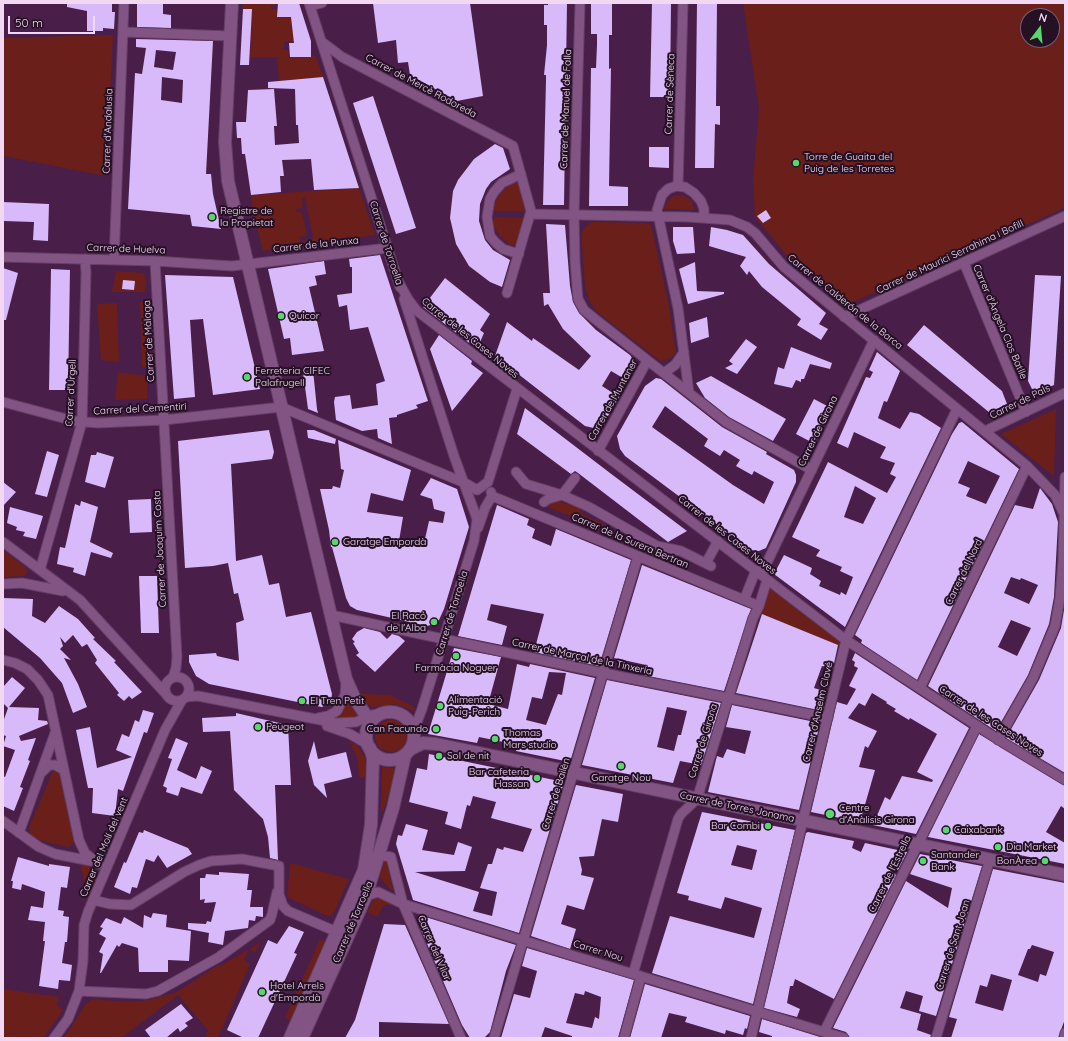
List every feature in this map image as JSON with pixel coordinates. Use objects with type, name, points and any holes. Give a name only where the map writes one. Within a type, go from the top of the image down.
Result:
[{"type":"street","name":"Carrer d'Andalusia","points":[[114,260],[124,3]]},
{"type":"street","points":[[232,3],[225,164],[347,684],[368,720],[366,732],[373,758],[372,825],[362,877],[337,932],[295,1036]]},
{"type":"street","points":[[310,4],[322,3]]},
{"type":"street","name":"Carrer de Manuel de Falla","points":[[580,3],[574,215],[578,299],[584,310],[726,422],[812,470]]},
{"type":"street","name":"Carrer de Sèneca","points":[[678,186],[683,3]]},
{"type":"street","name":"Carrer de Torroella","points":[[310,4],[454,456],[476,519],[474,541]]},
{"type":"street","points":[[123,32],[230,36]]},
{"type":"street","name":"Carrer de Mercè Rodoreda","points":[[321,41],[342,57],[513,146],[521,174]]},
{"type":"street","points":[[507,293],[519,254],[530,214],[521,174],[502,182],[494,192],[487,218],[490,236],[496,243],[510,252],[519,254]]},
{"type":"street","points":[[689,393],[678,308],[657,210],[662,195],[668,189],[678,186],[685,187],[694,193],[701,201],[704,209],[704,218]]},
{"type":"street","name":"Carrer de Calderón de la Barca","points":[[530,214],[704,218],[730,220],[747,226],[755,233],[784,267],[1028,466],[1055,496],[1063,512]]},
{"type":"street","name":"Carrer de Maurici Serrahima i Bofill","points":[[844,317],[1065,216]]},
{"type":"street","name":"Carrer de la Punxa","points":[[247,263],[388,248]]},
{"type":"street","name":"Carrer de Huelva","points":[[3,257],[156,261],[232,266],[247,263]]},
{"type":"street","name":"Carrer d'Urgell","points":[[40,570],[82,422],[86,273],[85,259]]},
{"type":"street","name":"Carrer de Màlaga","points":[[156,261],[164,420]]},
{"type":"street","name":"Carrer d'Àngela Clos Batlle","points":[[964,263],[1026,412]]},
{"type":"street","name":"Carrer de les Cases Noves","points":[[398,281],[417,311],[846,640],[998,740],[1065,780]]},
{"type":"street","name":"Carrer de Girona","points":[[624,1038],[637,975],[678,819],[681,814],[697,799],[753,618],[759,606],[761,575],[874,340]]},
{"type":"street","points":[[664,373],[675,365],[684,352]]},
{"type":"street","name":"Carrer de Muntaner","points":[[598,450],[647,361]]},
{"type":"street","points":[[492,496],[488,482],[517,389]]},
{"type":"street","name":"Carrer de Pals","points":[[985,431],[1065,393]]},
{"type":"street","name":"Carrer del Cementiri","points":[[3,402],[82,422],[164,420],[281,407]]},
{"type":"street","points":[[281,407],[464,483],[477,490],[488,482]]},
{"type":"street","name":"Carrer d'Anselm Clavé","points":[[751,1038],[846,640],[958,409]]},
{"type":"street","name":"Carrer de Joaquim Costa","points":[[164,420],[177,657],[173,677]]},
{"type":"street","name":"Carrer del Nord","points":[[920,688],[1028,466]]},
{"type":"street","points":[[516,472],[526,484],[562,495],[589,507],[657,546],[681,551],[708,564],[718,541]]},
{"type":"street","points":[[998,740],[1044,656],[1055,626],[1062,595],[1065,477]]},
{"type":"street","points":[[544,502],[548,499],[562,495],[575,478]]},
{"type":"street","name":"Carrer de Torroella","points":[[417,736],[422,709],[474,541],[485,508],[492,496]]},
{"type":"street","name":"Carrer de la Surera Bertran","points":[[492,496],[759,606]]},
{"type":"street","points":[[3,542],[66,591],[80,600],[168,696],[184,699],[198,696],[311,719],[348,723],[368,720],[384,712],[393,712],[401,714],[410,722],[417,736],[408,752],[398,758],[388,759],[375,754],[369,746],[350,734],[311,719]]},
{"type":"street","name":"Carrer de Bailèn","points":[[494,1038],[638,556]]},
{"type":"street","points":[[22,583],[32,578],[34,573],[31,564]]},
{"type":"street","points":[[744,600],[761,575]]},
{"type":"street","points":[[3,584],[22,583],[66,591]]},
{"type":"street","name":"Carrer de Marçal de la Tinxeria","points":[[331,615],[603,673],[828,718]]},
{"type":"street","points":[[3,660],[15,663],[27,669],[38,680],[48,695],[79,840],[85,853],[102,867]]},
{"type":"street","points":[[156,683],[165,684],[173,677],[181,678],[198,696]]},
{"type":"street","points":[[165,684],[168,696]]},
{"type":"street","points":[[311,719],[328,716],[337,711],[346,695],[347,684]]},
{"type":"street","points":[[184,699],[189,686]]},
{"type":"street","name":"Carrer del Molí del vent","points":[[168,696],[171,716]]},
{"type":"street","name":"Carrer del Molí del vent","points":[[54,1038],[68,1019],[79,991],[83,961],[84,925],[102,867],[171,716],[184,699]]},
{"type":"street","name":"Carrer de l'Estrella","points":[[824,1032],[977,726]]},
{"type":"street","points":[[19,833],[56,731]]},
{"type":"street","name":"Carrer de Torres Jonama","points":[[417,736],[574,774],[1065,875]]},
{"type":"street","name":"Carrer de Torroella","points":[[295,1036],[366,896],[393,808],[408,752]]},
{"type":"street","points":[[42,772],[49,766],[55,765],[64,770]]},
{"type":"street","points":[[3,821],[39,847],[55,854],[87,859],[102,867]]},
{"type":"street","points":[[55,854],[71,852],[79,840]]},
{"type":"street","points":[[379,855],[391,857],[403,904]]},
{"type":"street","points":[[93,900],[110,904],[131,905],[184,872],[211,861],[242,859],[276,864],[280,869],[272,914],[264,924]]},
{"type":"street","name":"Carrer de Sant Joan","points":[[936,1038],[990,859]]},
{"type":"street","points":[[278,885],[280,901],[288,911],[337,932]]},
{"type":"street","points":[[366,896],[378,892],[403,904]]},
{"type":"street","name":"Carrer Nou","points":[[403,904],[844,1038]]},
{"type":"street","name":"Carrer del Vilar","points":[[403,904],[461,1038]]},
{"type":"street","points":[[79,991],[146,994],[158,991],[219,957],[238,941],[278,915],[292,913]]},
{"type":"street","points":[[1064,1038],[1065,1033]]},
{"type":"shaded area","points":[[243,3],[276,3],[276,6],[271,6],[271,9],[277,9],[278,17],[303,16],[291,19],[291,25],[305,25],[311,41],[284,41],[284,50],[288,50],[289,57],[316,56],[323,77],[279,81],[277,57],[250,57],[251,42],[241,41],[242,26],[251,25],[252,10],[243,9]]},
{"type":"shaded area","points":[[743,3],[1065,3],[1064,207],[1060,210],[851,303],[844,302],[788,257],[755,217],[753,180],[759,109]]},
{"type":"shaded area","points":[[113,35],[106,176],[3,156],[3,38]]},
{"type":"shaded area","points":[[513,182],[520,184],[525,211],[494,211],[493,206],[500,193]]},
{"type":"shaded area","points":[[359,188],[375,235],[263,251],[253,211],[251,195]],"holes":[[[305,197],[313,237],[312,240],[300,242],[300,237],[307,236],[302,212],[296,212],[296,209],[303,208],[302,198]]]},
{"type":"shaded area","points":[[683,195],[691,200],[695,210],[664,209],[666,203],[673,196]]},
{"type":"shaded area","points":[[494,218],[525,218],[517,245],[510,245],[500,236],[493,225]]},
{"type":"shaded area","points":[[592,222],[647,223],[651,225],[668,301],[675,346],[675,354],[671,358],[660,361],[596,311],[589,300],[585,287],[581,233],[586,226]]},
{"type":"shaded area","points":[[116,271],[144,273],[146,281],[145,292],[112,292]]},
{"type":"shaded area","points":[[140,302],[149,302],[152,368],[142,367]]},
{"type":"shaded area","points":[[117,303],[119,362],[101,360],[97,304]]},
{"type":"shaded area","points":[[118,372],[147,376],[147,399],[115,400]]},
{"type":"shaded area","points":[[1056,409],[1054,476],[1001,434]]},
{"type":"shaded area","points":[[557,500],[565,504],[576,504],[583,515],[600,522],[620,537],[546,506],[550,501]]},
{"type":"shaded area","points":[[3,550],[25,567],[28,572],[25,576],[3,577]]},
{"type":"shaded area","points":[[769,584],[783,594],[781,597],[839,641],[840,646],[760,613]]},
{"type":"shaded area","points":[[357,680],[362,694],[390,695],[411,705],[415,709],[414,711],[395,704],[374,707],[368,705],[362,696]]},
{"type":"shaded area","points":[[347,700],[359,716],[345,719],[336,717],[335,715],[344,708]]},
{"type":"shaded area","points":[[391,720],[397,721],[404,727],[407,736],[406,742],[400,749],[391,752],[385,751],[378,745],[375,736],[376,730],[382,723]]},
{"type":"shaded area","points":[[349,741],[358,746],[365,758],[366,770],[364,778],[359,777],[357,757]]},
{"type":"shaded area","points":[[382,767],[394,768],[396,771],[383,812],[381,810]]},
{"type":"shaded area","points":[[55,770],[60,771],[74,841],[72,845],[68,847],[42,841],[32,837],[30,834],[30,825],[52,773]]},
{"type":"shaded area","points":[[386,857],[393,892],[379,877]]},
{"type":"shaded area","points":[[80,861],[91,864],[96,874],[96,881],[88,901]]},
{"type":"shaded area","points":[[290,863],[349,879],[333,915],[328,916],[287,897]]},
{"type":"shaded area","points":[[375,897],[392,903],[392,905],[384,905],[377,917],[367,912]]},
{"type":"shaded area","points":[[320,939],[328,942],[292,1021],[285,1018]]},
{"type":"shaded area","points":[[261,942],[255,952],[249,949]]},
{"type":"shaded area","points":[[249,949],[244,960],[250,964],[218,1038],[205,1038],[208,1030],[178,995],[121,1038],[64,1038],[85,1005],[92,999],[130,1002],[149,1000],[177,992],[217,966],[222,965]]},
{"type":"shaded area","points":[[3,989],[59,997],[57,1005],[63,1010],[43,1038],[3,1038]]},
{"type":"building","points":[[67,3],[112,3],[112,12],[115,12],[114,29],[103,28],[103,31],[87,31],[87,11],[67,7]]},
{"type":"building","points":[[137,3],[163,3],[163,14],[171,15],[171,28],[137,27]]},
{"type":"building","points":[[278,3],[299,3],[311,41],[311,57],[290,57],[289,43],[294,43],[291,17],[277,17]]},
{"type":"building","points":[[373,3],[470,3],[483,96],[457,101],[410,75],[408,62],[398,63],[396,40],[378,43]]},
{"type":"building","points":[[548,3],[567,3],[564,205],[543,205],[546,80],[546,75],[544,75],[547,45],[547,25],[544,25],[544,5],[548,5]]},
{"type":"building","points":[[591,3],[612,3],[612,35],[609,35],[609,69],[611,68],[609,186],[628,187],[628,206],[589,206],[591,68],[596,68],[597,45],[597,34],[591,34]]},
{"type":"building","points":[[652,3],[671,3],[670,97],[650,97]]},
{"type":"building","points":[[697,3],[717,3],[716,106],[720,106],[720,125],[715,124],[714,168],[695,168]]},
{"type":"building","points":[[243,9],[252,9],[249,65],[240,65]]},
{"type":"building","points":[[136,39],[213,41],[206,174],[211,174],[213,194],[221,229],[192,226],[190,215],[128,209],[135,73],[142,74],[146,48],[136,47]],"holes":[[[156,50],[176,52],[173,70],[154,67]],[[162,77],[183,80],[182,103],[161,100]]]},
{"type":"building","points":[[323,77],[359,188],[314,190],[311,159],[282,160],[284,176],[280,176],[281,192],[251,195],[245,154],[242,154],[241,138],[237,138],[236,122],[246,122],[248,90],[274,89],[277,126],[274,126],[275,145],[299,143],[298,125],[296,125],[295,89],[268,88],[268,82]]},
{"type":"building","points":[[373,96],[416,228],[396,234],[353,103]]},
{"type":"building","points":[[495,144],[503,148],[510,169],[491,182],[486,189],[480,204],[479,221],[485,240],[493,250],[510,260],[502,287],[490,282],[469,266],[456,244],[450,218],[453,191],[458,180],[474,159]]},
{"type":"building","points":[[649,147],[669,147],[669,168],[649,167]]},
{"type":"building","points":[[3,202],[49,204],[48,241],[33,240],[34,222],[3,221]]},
{"type":"building","points":[[766,210],[771,218],[763,223],[757,216]]},
{"type":"building","points":[[546,224],[565,225],[570,286],[573,302],[579,313],[596,330],[630,355],[634,361],[635,367],[628,381],[611,371],[602,386],[619,397],[602,426],[598,429],[585,426],[495,356],[507,322],[532,341],[533,338],[579,370],[591,356],[563,329],[548,304],[544,306],[543,293],[550,293]]},
{"type":"building","points":[[673,227],[693,227],[695,253],[677,254],[673,241]]},
{"type":"building","points":[[711,227],[743,235],[769,264],[826,313],[819,324],[828,329],[821,340],[797,325],[801,319],[762,287],[749,271],[747,275],[740,266],[746,257],[709,246]]},
{"type":"building","points":[[380,255],[428,401],[416,405],[418,408],[397,415],[397,417],[389,418],[392,444],[378,438],[377,429],[362,431],[336,420],[334,402],[335,397],[350,395],[352,409],[378,405],[376,384],[385,381],[368,327],[350,330],[347,305],[339,307],[337,295],[352,293],[352,267],[350,267],[349,259]]},
{"type":"building","points":[[324,261],[326,274],[315,276],[317,285],[309,287],[324,351],[292,355],[290,338],[284,339],[268,269]]},
{"type":"building","points":[[695,262],[697,291],[724,292],[724,294],[688,304],[679,269]]},
{"type":"building","points":[[3,268],[18,273],[6,320],[3,320]]},
{"type":"building","points":[[51,269],[70,270],[68,390],[49,390]]},
{"type":"building","points":[[165,275],[233,277],[260,389],[213,395],[203,319],[190,320],[195,397],[174,399]]},
{"type":"building","points":[[1035,275],[1061,276],[1054,385],[1034,393],[1028,381]]},
{"type":"building","points":[[445,278],[490,314],[480,330],[484,333],[477,349],[423,307]]},
{"type":"building","points":[[123,280],[135,281],[134,290],[122,289]]},
{"type":"building","points":[[707,317],[709,337],[691,343],[689,323]]},
{"type":"building","points":[[924,325],[1002,391],[1007,404],[990,413],[907,345]]},
{"type":"building","points":[[439,335],[472,361],[471,364],[483,373],[452,411],[430,349]]},
{"type":"building","points":[[746,339],[757,347],[737,374],[725,368],[733,364],[729,361]]},
{"type":"building","points":[[791,347],[832,363],[830,369],[810,364],[804,379],[801,379],[801,382],[796,380],[792,388],[774,384],[778,367],[784,369]]},
{"type":"building","points":[[877,352],[900,371],[887,402],[884,401],[878,418],[900,429],[910,412],[919,414],[941,428],[845,627],[774,574],[784,555],[812,568],[810,574],[821,581],[819,586],[840,595],[841,592],[846,595],[853,577],[840,571],[842,567],[816,556],[820,550],[792,537],[828,462],[887,493],[896,477],[890,474],[895,463],[880,458],[886,447],[854,432],[848,448],[837,443],[866,377],[870,378],[873,372],[869,370]],"holes":[[[855,486],[876,498],[863,524],[844,517]]]},
{"type":"building","points":[[313,370],[318,413],[308,409],[303,372]]},
{"type":"building","points":[[711,376],[786,419],[773,441],[729,417],[705,398],[696,383]]},
{"type":"building","points":[[656,378],[661,379],[722,427],[767,452],[766,454],[794,470],[796,482],[766,548],[759,551],[751,550],[625,456],[620,449],[617,436],[645,386]],"holes":[[[665,406],[708,439],[704,446],[720,456],[724,450],[740,460],[736,466],[752,475],[754,471],[774,482],[764,504],[733,485],[652,427]]]},
{"type":"building","points":[[814,399],[831,408],[813,443],[796,434]]},
{"type":"building","points":[[525,408],[687,531],[668,542],[578,473],[575,471],[571,474],[517,434]]},
{"type":"building","points":[[962,422],[1019,469],[917,680],[861,643],[862,640],[855,635],[952,434],[959,423]],"holes":[[[968,461],[1000,476],[986,504],[966,496],[970,488],[958,483]]]},
{"type":"building","points":[[269,430],[274,452],[272,459],[231,464],[236,561],[262,555],[269,585],[279,583],[286,617],[311,612],[332,694],[331,701],[322,707],[209,684],[196,676],[189,662],[189,655],[216,653],[217,656],[239,661],[236,623],[244,620],[238,593],[234,594],[228,563],[213,566],[185,568],[178,441]]},
{"type":"building","points":[[307,430],[314,430],[336,439],[335,444],[308,438]]},
{"type":"building","points":[[338,440],[411,470],[403,501],[371,493],[367,512],[403,517],[399,541],[418,544],[419,538],[425,539],[429,521],[443,523],[445,512],[434,509],[432,499],[420,495],[431,478],[457,489],[469,527],[444,609],[439,620],[434,624],[427,626],[357,610],[350,606],[346,598],[331,547],[329,530],[320,489],[332,489],[333,486],[340,488],[344,470],[341,469]]},
{"type":"building","points":[[47,451],[59,455],[47,497],[35,494]]},
{"type":"building","points":[[97,452],[114,457],[105,488],[85,482],[91,455],[96,455]]},
{"type":"building","points":[[3,482],[16,492],[3,506]]},
{"type":"building","points":[[1040,488],[1052,504],[1058,522],[1054,597],[1049,624],[1028,675],[996,731],[928,686],[1015,505],[1033,509]],"holes":[[[1011,577],[1020,580],[1021,578],[1038,585],[1029,604],[1004,593]],[[1011,620],[1031,628],[1017,656],[998,647]]]},
{"type":"building","points":[[151,499],[152,532],[130,533],[128,500]]},
{"type":"building","points":[[81,501],[98,507],[90,542],[113,553],[111,558],[91,552],[85,576],[73,572],[74,568],[57,564],[60,547],[65,548],[75,504],[80,506]]},
{"type":"building","points":[[497,505],[529,519],[527,525],[535,529],[532,538],[551,546],[556,529],[631,560],[599,666],[534,652],[544,614],[491,604],[487,620],[507,626],[502,645],[458,636]]},
{"type":"building","points":[[10,507],[43,516],[36,539],[23,536],[25,532],[16,530],[17,527],[7,523]]},
{"type":"building","points":[[642,565],[751,609],[724,691],[643,675],[646,665],[614,658]]},
{"type":"building","points":[[139,576],[157,576],[159,633],[141,633]]},
{"type":"building","points":[[3,598],[33,599],[32,616],[45,623],[59,606],[78,619],[95,638],[93,639],[116,661],[114,662],[142,692],[132,699],[129,696],[124,701],[117,695],[119,693],[95,663],[97,660],[87,644],[82,647],[73,635],[65,643],[60,637],[63,646],[60,649],[71,660],[64,658],[78,684],[87,707],[73,713],[62,683],[40,658],[3,627]]},
{"type":"building","points":[[1065,604],[1065,773],[1006,738],[1039,680],[1061,628]]},
{"type":"building","points":[[762,614],[838,645],[833,668],[822,666],[814,688],[827,692],[823,711],[736,693]]},
{"type":"building","points":[[364,628],[380,632],[387,639],[392,634],[399,636],[405,641],[375,672],[356,655],[359,653],[353,643],[355,642],[352,639],[357,632]]},
{"type":"building","points":[[454,648],[501,657],[488,704],[508,709],[517,664],[529,667],[530,664],[595,678],[570,762],[516,751],[518,745],[479,737],[477,743],[428,734]],"holes":[[[549,672],[566,673],[562,695],[558,694],[546,725],[526,720],[532,697],[542,699]]]},
{"type":"building","points":[[855,653],[969,728],[916,834],[873,825],[885,797],[890,800],[902,776],[932,782],[933,780],[917,772],[937,734],[910,718],[909,720],[894,711],[896,709],[872,693],[865,706],[859,703],[848,718],[877,731],[868,748],[865,746],[859,767],[875,770],[860,822],[811,812],[837,702],[847,705],[856,689],[849,686],[858,668],[854,666],[855,662],[852,660]]},
{"type":"building","points":[[12,677],[25,688],[9,707],[39,708],[38,720],[47,721],[48,724],[19,736],[21,741],[36,738],[28,760],[30,761],[20,787],[23,788],[14,811],[3,806],[3,776],[5,777],[15,750],[3,746],[6,736],[3,735],[3,722],[8,708],[3,703],[3,687]]},
{"type":"building","points":[[607,680],[721,703],[701,765],[680,761],[673,783],[582,765]],"holes":[[[667,707],[687,711],[681,735],[678,735],[674,751],[657,747]]]},
{"type":"building","points":[[732,705],[820,723],[799,810],[708,792],[717,756],[723,758],[727,749],[745,754],[751,731],[726,727]]},
{"type":"building","points":[[143,710],[154,713],[147,733],[144,732],[123,791],[118,789],[115,816],[92,813],[93,788],[88,788],[76,730],[90,727],[97,768],[132,757],[116,750],[122,734],[129,737],[135,720],[139,722]]},
{"type":"building","points":[[236,713],[288,725],[291,785],[275,785],[278,860],[270,858],[268,837],[263,819],[234,790],[230,731],[203,732],[202,718],[236,716]]},
{"type":"building","points":[[979,734],[1065,786],[1065,809],[1061,806],[1046,832],[1065,843],[1065,864],[928,837]]},
{"type":"building","points":[[176,738],[188,743],[177,770],[196,779],[201,766],[212,771],[202,794],[181,787],[178,796],[166,792],[167,788],[163,786],[172,759],[168,758]]},
{"type":"building","points":[[314,741],[318,759],[346,752],[352,777],[324,784],[327,798],[314,785],[308,761]]},
{"type":"building","points":[[429,754],[564,782],[519,933],[413,900],[396,844],[398,835],[402,836],[406,824],[428,830],[422,850],[454,855],[458,842],[472,847],[465,871],[415,872],[479,892],[473,911],[492,916],[497,892],[480,888],[488,864],[492,864],[497,848],[503,850],[504,847],[523,852],[532,829],[491,818],[496,802],[473,796],[470,806],[467,805],[461,829],[445,824],[448,812],[409,802],[417,768],[427,770]]},
{"type":"building","points":[[576,785],[623,794],[618,822],[602,819],[594,856],[579,857],[582,870],[581,875],[594,878],[584,910],[567,905],[561,924],[576,929],[570,949],[531,936]]},
{"type":"building","points":[[702,812],[795,830],[753,1004],[652,973],[670,916],[754,938],[762,908],[725,897],[721,909],[688,900],[689,896],[677,893]],"holes":[[[737,845],[757,850],[752,870],[731,865]]]},
{"type":"building","points":[[144,830],[188,848],[192,854],[167,868],[158,855],[154,862],[146,859],[137,888],[132,887],[130,894],[114,887],[124,862],[126,863],[139,832],[143,833]]},
{"type":"building","points":[[808,832],[854,841],[852,848],[861,852],[865,843],[907,852],[898,870],[886,867],[896,875],[834,999],[795,979],[793,986],[790,986],[787,1003],[800,1009],[797,1017],[764,1008],[806,833]]},
{"type":"building","points":[[920,854],[982,866],[936,1016],[919,1011],[923,996],[906,991],[900,1008],[921,1014],[917,1030],[931,1035],[930,1038],[850,1038],[846,1032],[833,1028],[906,881],[948,908],[952,888],[910,874]]},
{"type":"building","points":[[18,857],[49,866],[49,864],[70,867],[67,888],[61,887],[58,910],[64,911],[63,916],[69,917],[67,942],[65,942],[62,963],[72,965],[70,981],[59,980],[58,989],[39,986],[45,941],[43,941],[45,922],[28,920],[31,906],[43,908],[45,892],[22,884],[21,890],[12,888],[13,881],[11,881]]},
{"type":"building","points":[[993,869],[1065,883],[1065,1019],[1058,1038],[951,1038],[957,1019],[949,1017]],"holes":[[[1032,945],[1054,952],[1046,976],[1040,974],[1038,982],[1018,975],[1028,949],[1030,949]],[[991,974],[1012,980],[1003,1011],[975,1003],[980,985],[987,987]]]},
{"type":"building","points":[[219,872],[249,874],[247,890],[252,890],[250,907],[263,907],[263,917],[256,916],[255,921],[249,920],[248,928],[225,931],[223,945],[208,942],[209,933],[188,929],[188,923],[206,924],[207,921],[211,922],[216,902],[204,903],[205,899],[200,900],[200,878],[205,878],[206,874],[219,875]]},
{"type":"building","points":[[153,913],[167,915],[166,927],[191,931],[189,961],[168,960],[168,972],[139,972],[138,948],[122,943],[119,947],[117,945],[100,973],[103,954],[99,952],[106,938],[99,934],[103,928],[100,927],[106,918],[121,924],[124,917],[143,928],[144,915],[151,918]]},
{"type":"building","points":[[419,915],[516,945],[506,971],[490,1032],[484,1038],[470,1038],[462,1025],[419,925]]},
{"type":"building","points":[[384,924],[405,925],[449,1024],[379,1022],[379,1038],[345,1038],[355,1020]]},
{"type":"building","name":"Hotel Arrels d'Empordà","points":[[289,926],[304,932],[294,953],[297,954],[258,1038],[244,1038],[227,1030],[268,940],[277,944]]},
{"type":"building","points":[[527,948],[634,980],[618,1038],[572,1038],[572,1036],[545,1027],[541,1038],[501,1038],[514,994],[530,998],[537,971],[522,966]],"holes":[[[585,991],[601,997],[599,1019],[595,1017],[592,1028],[566,1023],[575,993],[584,995]]]},
{"type":"building","points":[[645,984],[750,1016],[747,1029],[745,1028],[743,1035],[726,1030],[725,1034],[685,1022],[687,1017],[669,1013],[661,1038],[630,1038]]},
{"type":"building","points":[[181,1004],[193,1018],[185,1023],[188,1026],[180,1032],[178,1028],[166,1038],[151,1038],[145,1030]]},
{"type":"building","points":[[762,1019],[820,1037],[772,1038],[772,1036],[759,1032]]},
{"type":"place","name":"Torre de Guaita del Puig de les Torretes","points":[[796,163]]},
{"type":"place","name":"Registre de la Propietat","points":[[212,217]]},
{"type":"place","name":"Quicor","points":[[281,316]]},
{"type":"place","name":"Ferreteria CIFEC Palafrugell","points":[[247,377]]},
{"type":"place","name":"Garatge Empordà","points":[[335,542]]},
{"type":"place","name":"El Racó de l'Alba","points":[[434,622]]},
{"type":"place","name":"Farmàcia Noguer","points":[[456,656]]},
{"type":"place","name":"El Tren Petit","points":[[302,701]]},
{"type":"place","name":"Alimentació Puig-Perich","points":[[440,706]]},
{"type":"place","name":"Peugeot","points":[[258,727]]},
{"type":"place","name":"Can Facundo","points":[[436,729]]},
{"type":"place","name":"Thomas Mars studio","points":[[495,739]]},
{"type":"place","name":"Sol de nit","points":[[439,756]]},
{"type":"place","name":"Garatge Nou","points":[[621,766]]},
{"type":"place","name":"Bar cafeteria Hassan","points":[[537,778]]},
{"type":"place","name":"Centre d'Anàlisis Girona","points":[[830,814]]},
{"type":"place","name":"Bar Combi","points":[[768,826]]},
{"type":"place","name":"Caixabank","points":[[946,830]]},
{"type":"place","name":"Dia Market","points":[[998,847]]},
{"type":"place","name":"Santander Bank","points":[[923,861]]},
{"type":"place","name":"BonÀrea","points":[[1045,861]]},
{"type":"place","name":"Hotel Arrels d'Empordà","points":[[262,992]]}]
